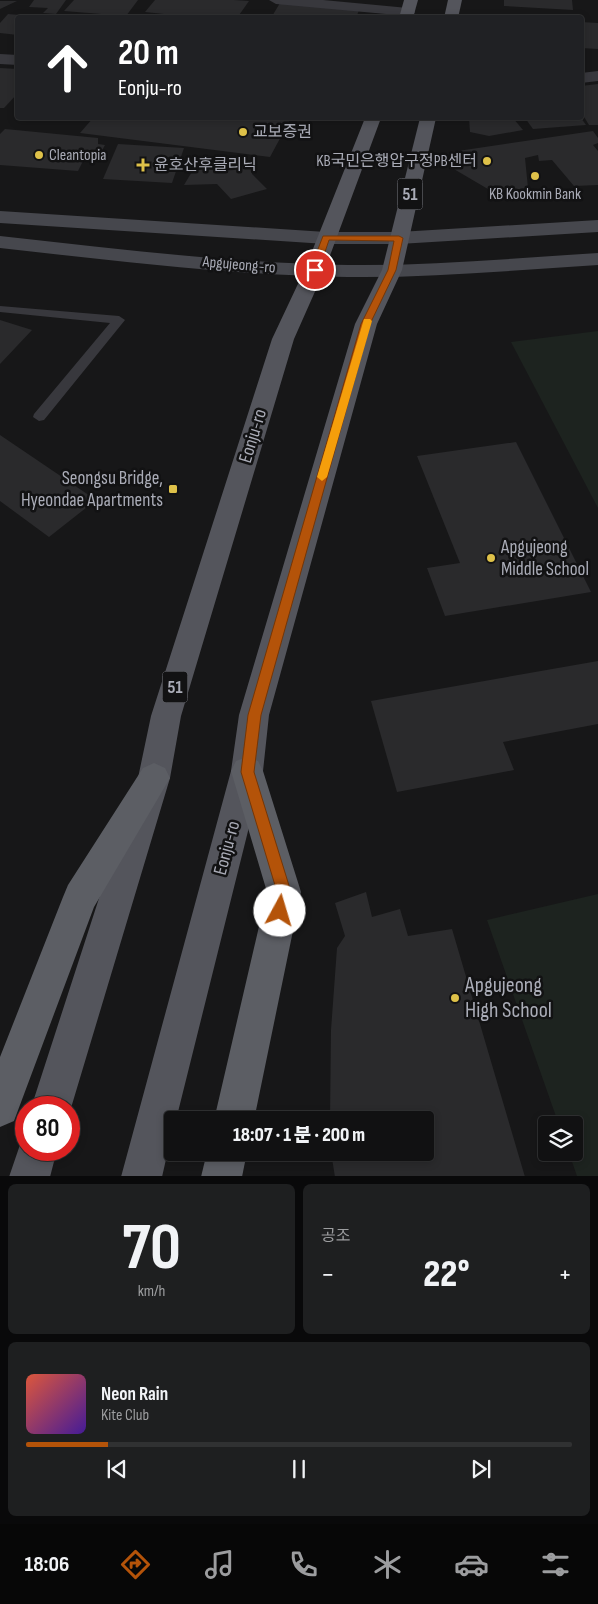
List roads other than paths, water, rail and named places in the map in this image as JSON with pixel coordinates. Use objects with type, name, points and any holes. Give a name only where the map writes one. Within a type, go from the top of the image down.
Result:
[{"type":"highway","points":[[236,1111],[284,892],[247,772]]},
{"type":"highway","points":[[0,1106],[80,897],[154,778]]},
{"type":"highway","points":[[221,1176],[225,1161]]},
{"type":"main road","points":[[453,15],[456,0]]},
{"type":"main road","name":"Eonju-ro","points":[[55,1096],[154,778],[166,716],[280,349],[289,324],[315,270],[372,120]]},
{"type":"main road","name":"Eonju-ro","points":[[141,1176],[247,772],[254,715],[366,324],[392,270],[428,120]]},
{"type":"main road","name":"Apgujeong-ro","points":[[0,217],[326,238],[399,238],[598,226]]},
{"type":"main road","name":"Apgujeong-ro","points":[[0,242],[233,266],[315,270],[392,270],[598,258]]},
{"type":"main road","points":[[29,1176],[34,1161]]},
{"type":"street","points":[[276,0],[409,10]]},
{"type":"street","points":[[0,59],[15,60]]},
{"type":"street","points":[[584,78],[598,76]]},
{"type":"lane","points":[[0,309],[120,320],[40,417]]},
{"type":"place","name":"교보증권","points":[[243,132]]},
{"type":"place","name":"Cleantopia","points":[[39,155]]},
{"type":"place","name":"KB국민은행압구정PB센터","points":[[487,161]]},
{"type":"place","name":"윤호산후클리닉","points":[[143,165]]},
{"type":"place","name":"KB Kookmin Bank","points":[[535,176]]},
{"type":"place","name":"Seongsu Bridge, Hyeondae Apartments","points":[[173,489]]},
{"type":"place","name":"Apgujeong Middle School","points":[[491,558]]},
{"type":"place","name":"Apgujeong High School","points":[[455,998]]}]
